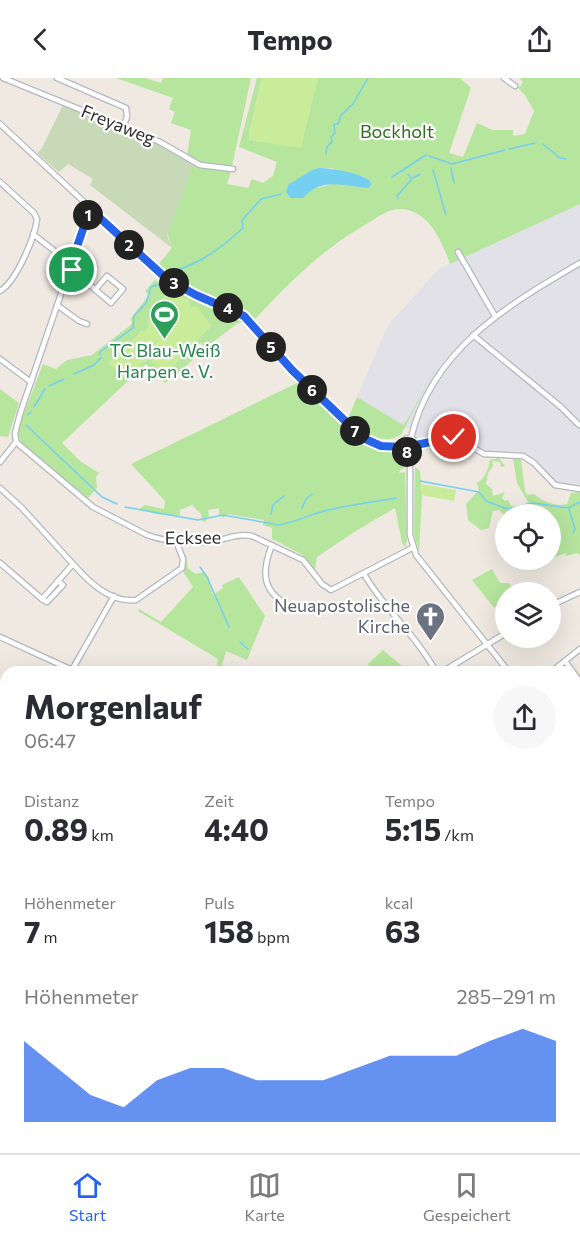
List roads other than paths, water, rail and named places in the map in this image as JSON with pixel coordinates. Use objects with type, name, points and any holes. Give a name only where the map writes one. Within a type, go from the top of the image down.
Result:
[{"type":"street","name":"Freyaweg","points":[[3,78],[160,142],[200,165],[233,169]]},
{"type":"street","points":[[57,78],[126,108],[127,117],[123,127]]},
{"type":"street","points":[[504,78],[515,86]]},
{"type":"street","points":[[0,124],[168,280],[244,316],[292,370],[363,438],[381,446],[402,447],[404,451],[410,453]]},
{"type":"street","points":[[0,182],[34,213],[37,223],[17,272],[6,287],[0,291]]},
{"type":"street","points":[[0,462],[15,440],[31,382],[90,209]]},
{"type":"street","points":[[33,234],[71,266],[95,290],[111,303],[123,289],[107,276],[95,290]]},
{"type":"street","points":[[458,252],[495,316]]},
{"type":"street","points":[[411,438],[434,382],[450,359],[473,335],[495,316],[580,263]]},
{"type":"street","points":[[57,305],[87,324]]},
{"type":"street","points":[[473,335],[561,407],[579,425]]},
{"type":"street","points":[[0,359],[31,382]]},
{"type":"street","points":[[416,445],[454,437],[484,454],[523,456],[534,463],[555,485],[580,489]]},
{"type":"street","points":[[402,447],[404,440],[411,438]]},
{"type":"street","points":[[411,438],[416,445]]},
{"type":"street","name":"Ecksee","points":[[15,440],[101,513],[147,535],[176,541],[212,542],[247,534],[303,560],[327,589],[337,590],[412,548]]},
{"type":"street","points":[[410,453],[414,451],[416,445]]},
{"type":"street","points":[[410,453],[412,548],[420,562],[504,666]]},
{"type":"street","points":[[0,488],[22,508],[91,584],[114,596],[128,600],[139,599],[179,572],[183,559],[176,541]]},
{"type":"street","points":[[272,545],[264,567],[265,575],[276,596],[285,603]]},
{"type":"street","points":[[0,563],[42,599],[73,564]]},
{"type":"street","points":[[364,574],[433,666]]},
{"type":"street","points":[[561,601],[580,592]]},
{"type":"street","points":[[74,666],[114,596]]},
{"type":"street","points":[[0,637],[63,666]]},
{"type":"street","points":[[452,666],[495,639]]},
{"type":"street","points":[[559,666],[580,649]]},
{"type":"street","points":[[565,661],[569,666]]},
{"type":"water","points":[[319,168],[353,173],[366,178],[371,185],[368,188],[325,185],[310,191],[303,198],[291,198],[286,192],[288,185]]},
{"type":"waterway","points":[[326,154],[327,147],[332,142],[331,137],[335,133],[334,124],[338,124],[341,115],[353,104],[368,78]]},
{"type":"waterway","points":[[509,149],[535,143]]},
{"type":"waterway","points":[[543,144],[560,158],[566,159]]},
{"type":"waterway","points":[[429,156],[452,164],[505,150]]},
{"type":"waterway","points":[[392,177],[426,155]]},
{"type":"waterway","points":[[451,168],[454,183]]},
{"type":"waterway","points":[[433,170],[446,215]]},
{"type":"waterway","points":[[398,199],[397,196],[412,179],[408,174]]},
{"type":"waterway","points":[[413,178],[420,174]]},
{"type":"waterway","points":[[168,274],[217,250],[243,228],[242,220],[261,199],[281,194]]},
{"type":"waterway","points":[[100,355],[100,352],[133,328],[134,316],[146,303],[151,287],[160,284],[162,280]]},
{"type":"waterway","points":[[74,374],[94,365],[101,358]]},
{"type":"waterway","points":[[49,386],[64,379]]},
{"type":"waterway","points":[[34,407],[45,389]]},
{"type":"waterway","points":[[28,415],[31,412]]},
{"type":"waterway","points":[[26,425],[102,497],[117,504]]},
{"type":"waterway","points":[[420,481],[479,492],[486,501],[507,509],[533,503],[568,508],[580,502]]},
{"type":"waterway","points":[[302,508],[306,499],[312,494]]},
{"type":"waterway","points":[[271,514],[273,505],[284,496]]},
{"type":"waterway","points":[[275,525],[286,524],[328,510],[396,498]]},
{"type":"waterway","points":[[125,507],[198,520],[223,515],[274,524]]},
{"type":"waterway","points":[[569,509],[575,529],[573,533]]},
{"type":"waterway","points":[[200,567],[207,577],[229,627]]},
{"type":"waterway","points":[[240,642],[248,649]]},
{"type":"place","name":"TC Blau-Weiß Harpen e. V.","points":[[165,340]]},
{"type":"place","name":"Neuapostolische Kirche","points":[[431,642]]},
{"type":"park label","name":"Bockholt","points":[[397,132]]}]
